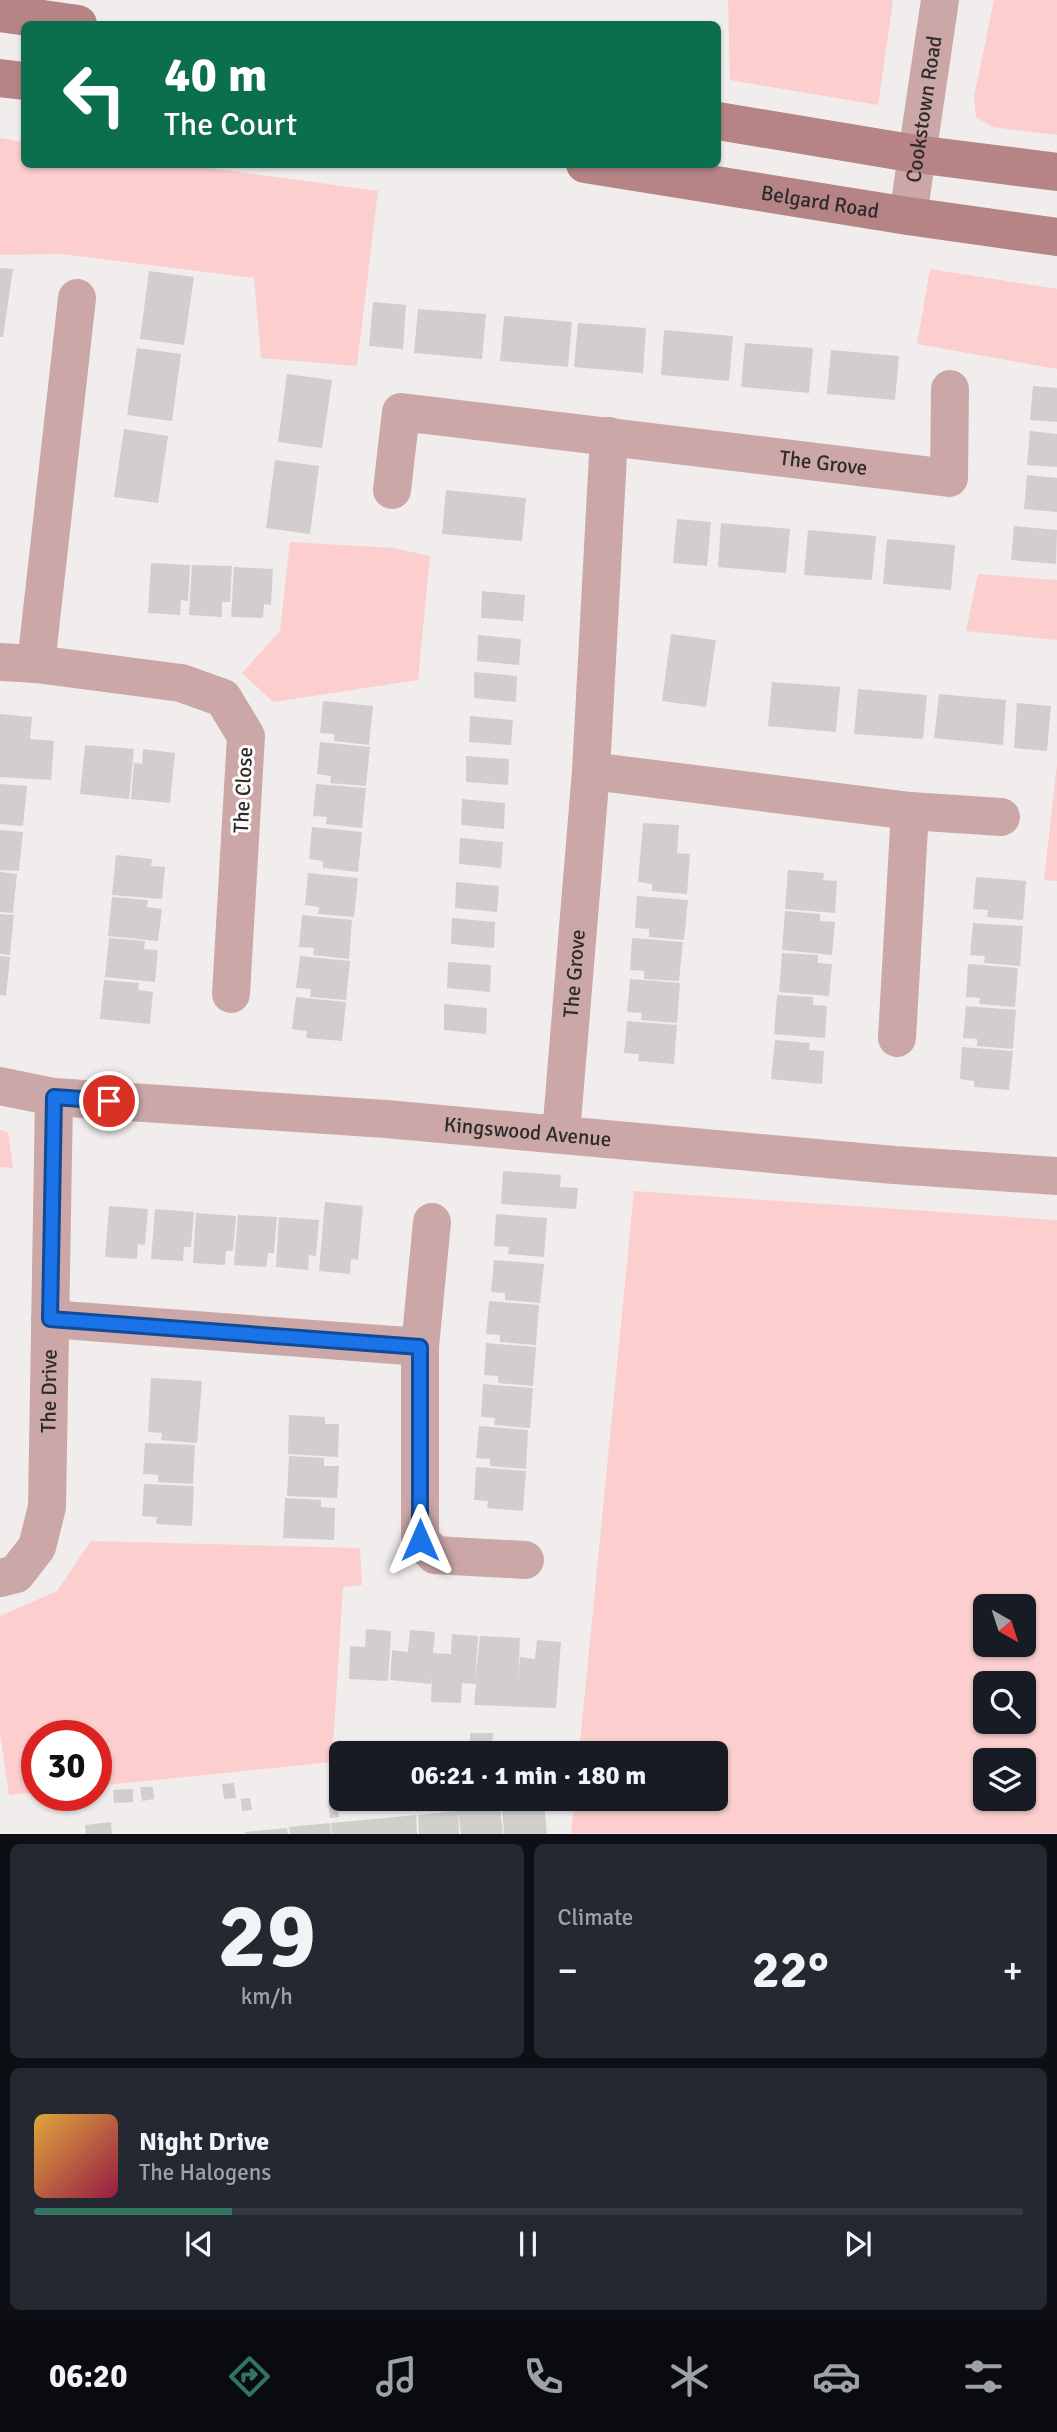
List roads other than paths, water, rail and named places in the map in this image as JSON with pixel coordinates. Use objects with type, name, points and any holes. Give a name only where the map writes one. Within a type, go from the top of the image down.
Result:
[{"type":"main road","points":[[0,13],[57,21]]},
{"type":"main road","points":[[0,78],[21,81]]},
{"type":"main road","points":[[721,122],[916,154],[1057,173]]},
{"type":"main road","name":"Belgard Road","points":[[610,168],[1057,237]]},
{"type":"street","name":"Cookstown Road","points":[[908,216],[940,0]]},
{"type":"street","name":"The Close","points":[[77,298],[18,663],[181,683],[223,698],[246,736],[231,993]]},
{"type":"street","name":"The Grove","points":[[392,490],[401,412],[949,478],[950,389]]},
{"type":"street","name":"The Grove","points":[[561,1134],[591,771],[609,436]]},
{"type":"street","points":[[591,771],[911,811],[1001,817]]},
{"type":"street","points":[[897,1038],[911,811]]},
{"type":"street","name":"Kingswood Avenue","points":[[0,1086],[54,1097],[561,1134],[894,1166],[1057,1176]]},
{"type":"street","name":"The Drive","points":[[0,1578],[16,1574],[37,1547],[47,1507],[54,1097]]},
{"type":"street","points":[[432,1222],[420,1347],[420,1540],[435,1555],[525,1560]]},
{"type":"street","points":[[50,1319],[420,1347]]}]
